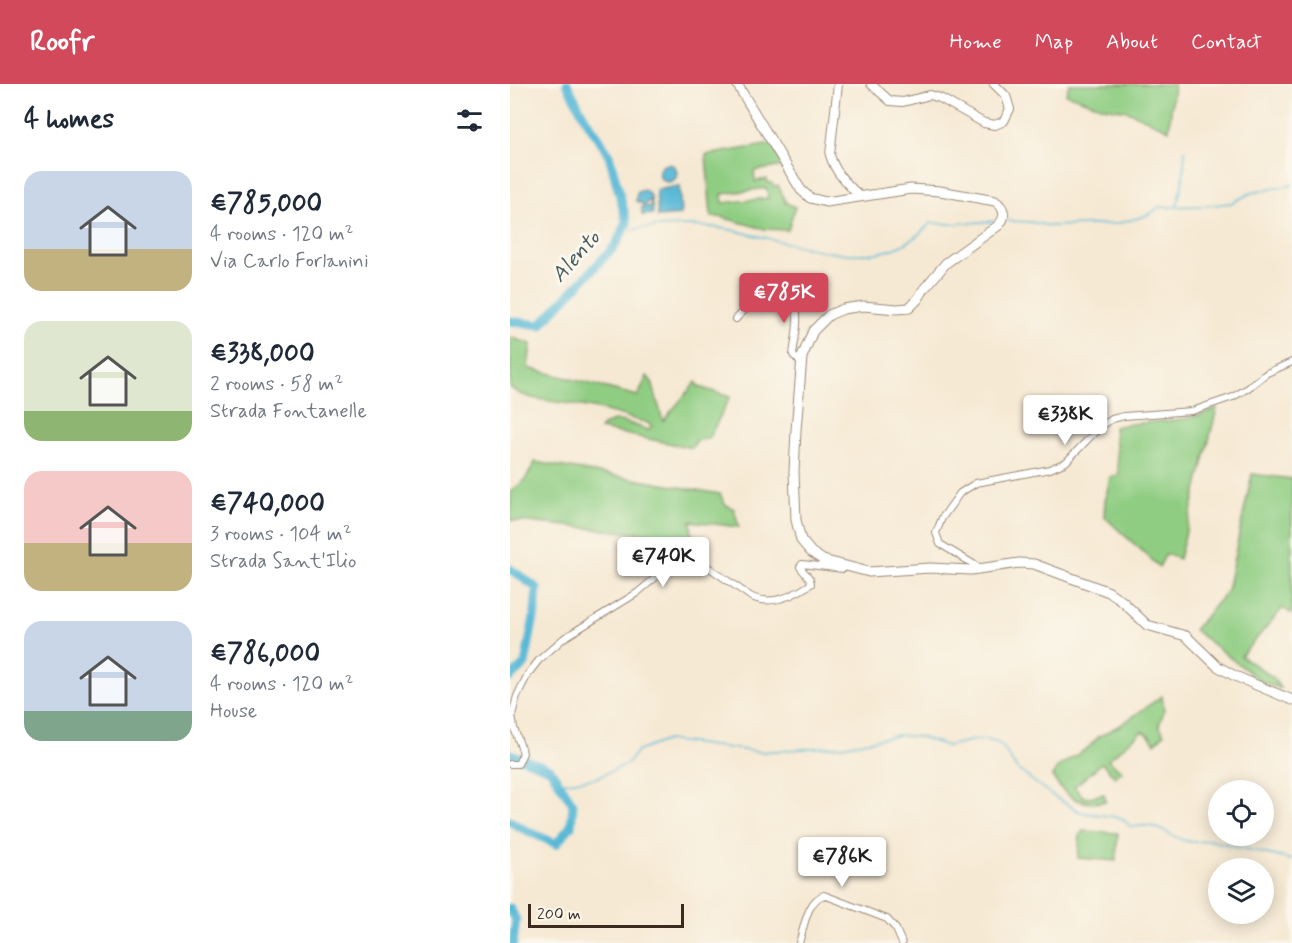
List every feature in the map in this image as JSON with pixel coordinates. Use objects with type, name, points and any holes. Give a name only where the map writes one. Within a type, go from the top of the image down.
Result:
[{"type":"main road","points":[[737,84],[801,190],[810,198],[826,202],[911,189],[940,191],[995,201],[1002,208],[1004,215],[999,225],[946,263],[909,308],[863,306],[843,309],[829,315],[813,331],[807,341],[801,363],[794,472],[797,527],[804,544],[817,556],[849,568],[869,572],[930,568],[971,570],[1019,563],[1034,564],[1110,592],[1147,625],[1186,636],[1217,666],[1292,700]]},
{"type":"main road","points":[[838,84],[830,155],[842,179],[860,196]]},
{"type":"main road","points":[[871,84],[893,102],[903,102],[930,95],[992,125],[1004,121],[1010,109],[1006,96],[994,84]]},
{"type":"main road","points":[[842,179],[844,199]]},
{"type":"street","points":[[736,319],[747,307],[756,304],[775,306],[790,302],[795,306],[798,314],[793,355],[801,363]]},
{"type":"street","points":[[981,568],[940,544],[936,538],[942,518],[960,492],[976,483],[1050,469],[1065,462],[1082,448],[1099,428],[1112,419],[1192,411],[1233,397],[1267,373],[1292,362]]},
{"type":"street","points":[[510,764],[518,764],[523,753],[512,715],[517,696],[528,674],[539,660],[564,638],[637,593],[679,558],[695,558],[759,601],[779,600],[811,584],[810,579],[801,570],[802,564],[844,570],[849,568]]},
{"type":"street","points":[[799,943],[811,906],[818,897],[824,895],[887,919],[896,929],[902,943]]},
{"type":"green space","points":[[1069,84],[1174,84],[1169,130],[1128,111],[1103,107],[1066,94]]},
{"type":"green space","points":[[772,144],[785,166],[754,171],[755,181],[767,179],[768,183],[772,183],[774,187],[778,185],[786,203],[795,207],[788,230],[764,229],[721,217],[711,217],[706,155]],"holes":[[[767,188],[768,198],[723,203],[722,194]]]},
{"type":"green space","points":[[510,337],[531,344],[528,368],[638,396],[647,376],[652,382],[663,421],[696,382],[699,387],[730,397],[709,438],[696,441],[692,448],[600,429],[606,424],[617,421],[648,430],[652,426],[610,412],[532,398],[516,392],[510,387]]},
{"type":"green space","points":[[1217,408],[1179,559],[1166,554],[1159,567],[1104,516],[1110,477],[1119,476],[1114,427],[1178,420],[1204,414]]},
{"type":"green space","points":[[535,462],[720,494],[725,504],[734,509],[739,527],[691,521],[692,539],[510,520],[510,492],[525,480]]},
{"type":"green space","points":[[1252,474],[1292,479],[1292,614],[1283,608],[1241,656],[1273,677],[1280,688],[1262,682],[1194,630],[1227,591]]},
{"type":"green space","points":[[1162,696],[1164,711],[1159,725],[1164,734],[1155,743],[1149,735],[1142,731],[1108,760],[1122,771],[1115,777],[1102,763],[1074,787],[1085,798],[1104,794],[1106,801],[1082,802],[1068,795],[1057,784],[1052,776],[1058,767],[1089,747],[1098,737],[1122,724]]},
{"type":"green space","points":[[1083,831],[1118,833],[1116,861],[1078,858],[1080,834]]},
{"type":"water","points":[[668,164],[674,167],[677,173],[674,179],[668,182],[662,179],[659,173],[662,167]]},
{"type":"water","points":[[679,186],[681,215],[658,217],[656,190]]},
{"type":"water","points":[[644,190],[651,196],[653,214],[642,215],[642,207],[651,206],[650,200],[644,205],[636,201],[637,192]]},
{"type":"waterway","name":"Alento","points":[[510,321],[540,325],[615,246],[627,223],[609,155],[585,118],[567,84]]},
{"type":"waterway","points":[[1177,206],[1183,180],[1185,150]]},
{"type":"waterway","points":[[1007,221],[1051,226],[1115,224],[1142,217],[1159,207],[1231,203],[1251,193],[1292,185]]},
{"type":"waterway","points":[[623,230],[683,226],[719,228],[833,253],[856,254],[878,253],[898,247],[912,240],[931,223],[997,221]]},
{"type":"waterway","name":"Alento","points":[[510,569],[537,588],[525,664],[510,678]]},
{"type":"waterway","points":[[559,783],[596,778],[627,764],[636,752],[667,740],[760,752],[842,746],[899,735],[920,737],[947,746],[985,740],[1002,746],[1017,769],[1053,796],[1080,812],[1122,818],[1131,827],[1150,826],[1191,842],[1209,840],[1292,860]]},
{"type":"waterway","name":"Alento","points":[[510,754],[550,769],[573,804],[571,826],[556,844],[510,821]]},
{"type":"waterway","name":"Alento","points":[[510,908],[516,920],[513,943]]}]
